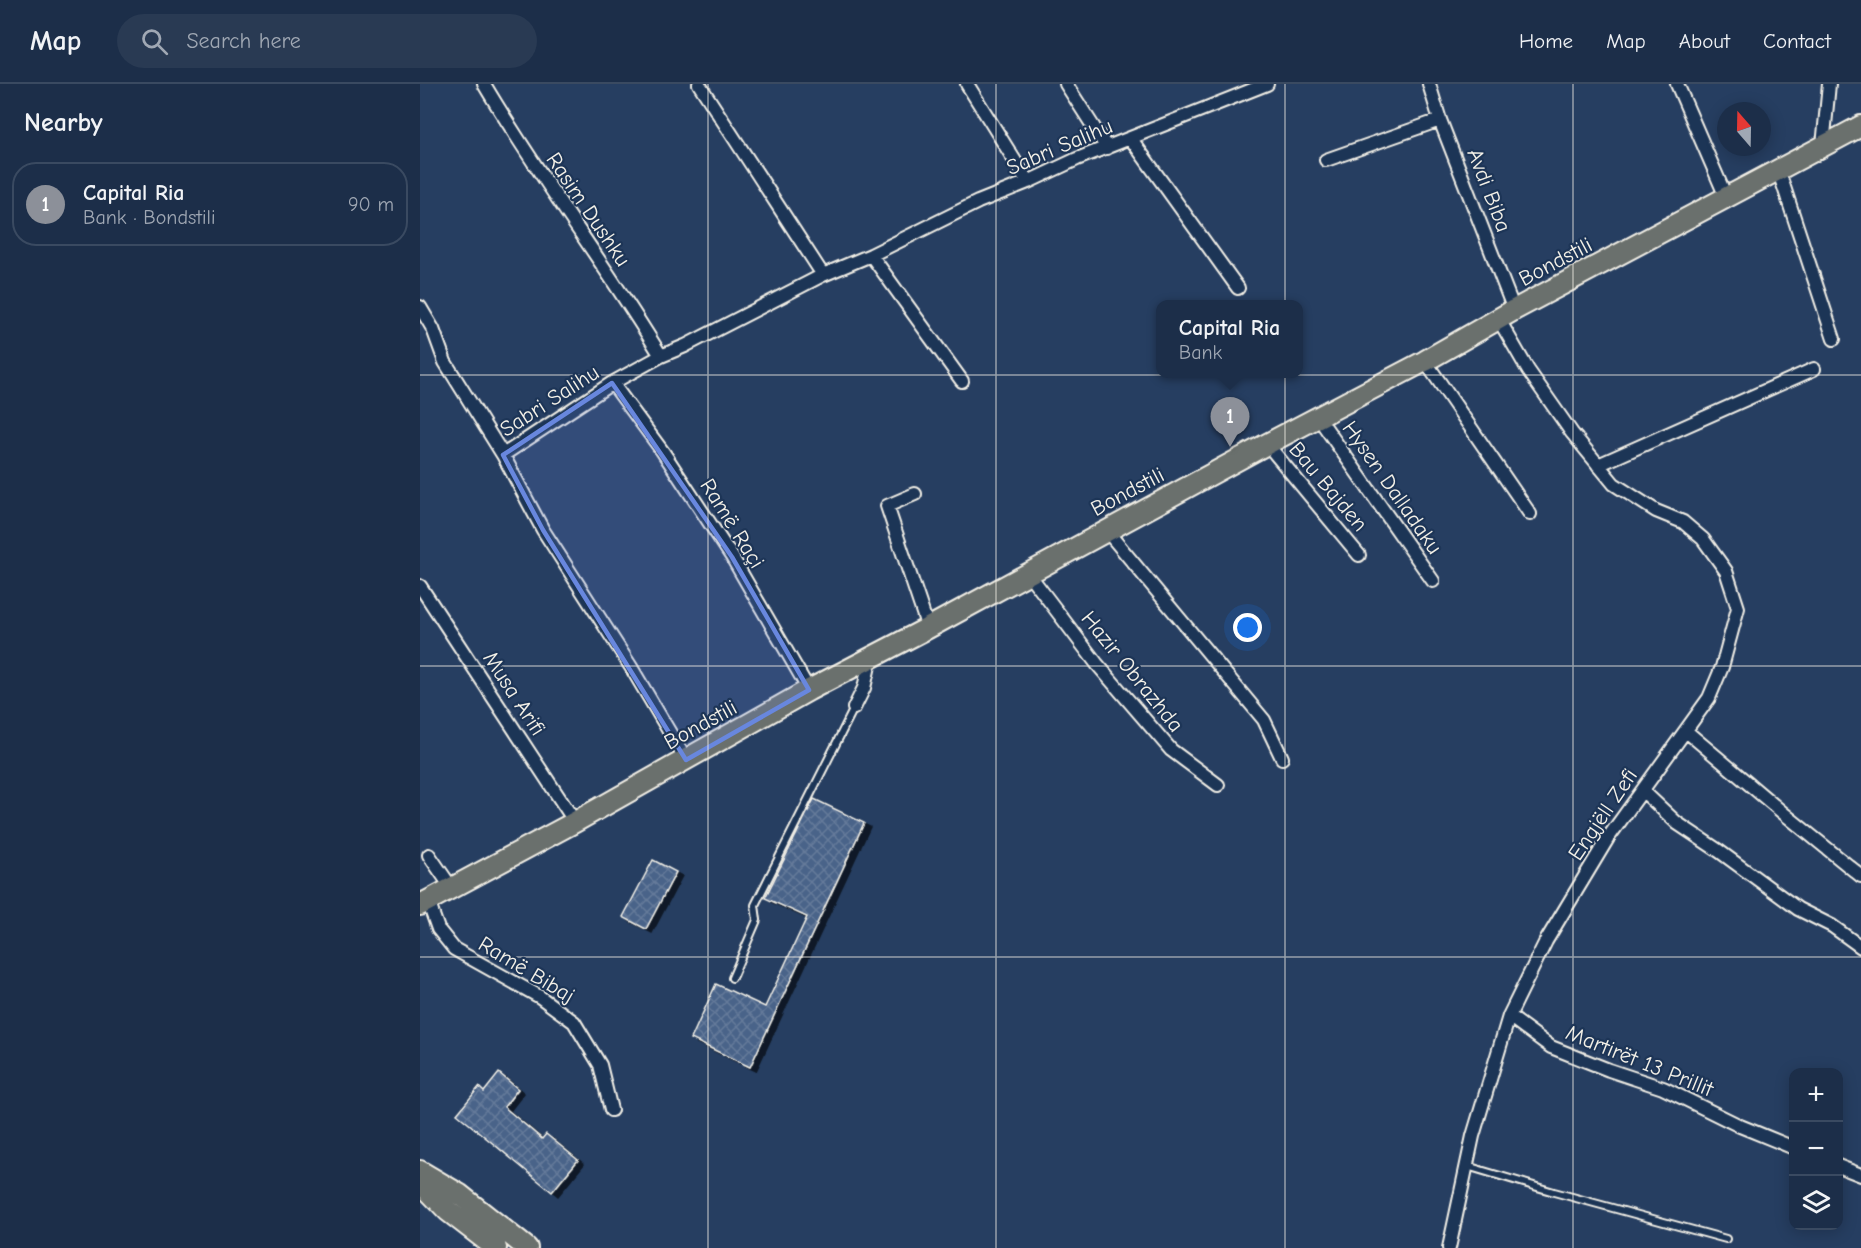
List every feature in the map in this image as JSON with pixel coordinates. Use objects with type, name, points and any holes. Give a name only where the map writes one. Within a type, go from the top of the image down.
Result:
[{"type":"main road","name":"Bondstili","points":[[432,895],[575,822],[809,690],[1425,361],[1506,314],[1861,126]]},
{"type":"main road","points":[[420,1171],[459,1194],[527,1248]]},
{"type":"main road","points":[[420,1182],[448,1211],[496,1248]]},
{"type":"street","name":"Rasim Dushku","points":[[484,84],[513,133],[635,313],[661,356]]},
{"type":"street","points":[[699,84],[823,275]]},
{"type":"street","points":[[967,84],[1028,182]]},
{"type":"street","points":[[1066,84],[1107,148]]},
{"type":"street","name":"Sabri Salihu","points":[[686,760],[632,666],[543,530],[503,455],[612,383],[823,275],[871,255],[978,202],[1077,159],[1267,84]]},
{"type":"street","name":"Avdi Biba","points":[[1429,84],[1506,314]]},
{"type":"street","points":[[1677,84],[1726,197]]},
{"type":"street","points":[[1823,146],[1828,84]]},
{"type":"street","points":[[1326,160],[1440,120]]},
{"type":"street","points":[[1131,139],[1238,288]]},
{"type":"street","points":[[1778,170],[1834,339]]},
{"type":"street","points":[[871,255],[962,381]]},
{"type":"street","points":[[420,306],[433,329],[445,362],[503,455]]},
{"type":"street","name":"Engjëll Zefi","points":[[1449,1248],[1473,1136],[1509,1016],[1546,941],[1608,838],[1709,698],[1722,667],[1738,608],[1726,571],[1704,539],[1683,522],[1656,511],[1614,484],[1572,433],[1534,379],[1506,314]]},
{"type":"street","points":[[1425,361],[1530,514]]},
{"type":"street","points":[[1598,465],[1814,369]]},
{"type":"street","name":"Ramë Raçi","points":[[612,383],[663,452],[725,548],[809,690]]},
{"type":"street","name":"Hysen Dalladaku","points":[[1318,417],[1433,581]]},
{"type":"street","name":"Bau Bajden","points":[[1267,444],[1359,555]]},
{"type":"street","points":[[915,494],[887,506],[928,628]]},
{"type":"street","points":[[1106,530],[1264,720],[1282,758]]},
{"type":"street","name":"Hazir Obrazhda","points":[[1028,573],[1097,663],[1171,750],[1218,784]]},
{"type":"street","name":"Musa Arifi","points":[[420,586],[575,822]]},
{"type":"street","points":[[854,708],[864,688],[871,657]]},
{"type":"street","points":[[1686,731],[1861,876]]},
{"type":"street","points":[[1643,791],[1677,823],[1719,850],[1798,909],[1832,926],[1861,947]]},
{"type":"street","points":[[429,855],[432,895]]},
{"type":"street","name":"Ramë Bibaj","points":[[432,895],[438,929],[454,949],[540,997],[574,1022],[600,1065],[611,1110]]},
{"type":"street","name":"Martirët 13 Prillit","points":[[1509,1016],[1551,1047],[1663,1088],[1740,1126],[1789,1146]]},
{"type":"street","points":[[1843,1168],[1861,1175]]},
{"type":"lane","points":[[732,978],[757,920],[755,905],[854,708]]},
{"type":"lane","points":[[1467,1166],[1726,1239]]},
{"type":"highlighted area","points":[[612,383],[732,557],[809,690],[686,760],[543,530],[503,455]]},
{"type":"building","points":[[814,799],[864,823],[750,1067],[691,1039],[716,984],[765,1007],[807,917],[765,898]]},
{"type":"building","points":[[653,860],[676,872],[646,929],[623,917]]},
{"type":"building","points":[[499,1073],[518,1089],[504,1107],[542,1139],[546,1134],[578,1160],[552,1192],[457,1114],[479,1087],[484,1092]]},
{"type":"place","name":"Capital Ria","points":[[1230,447]]}]
